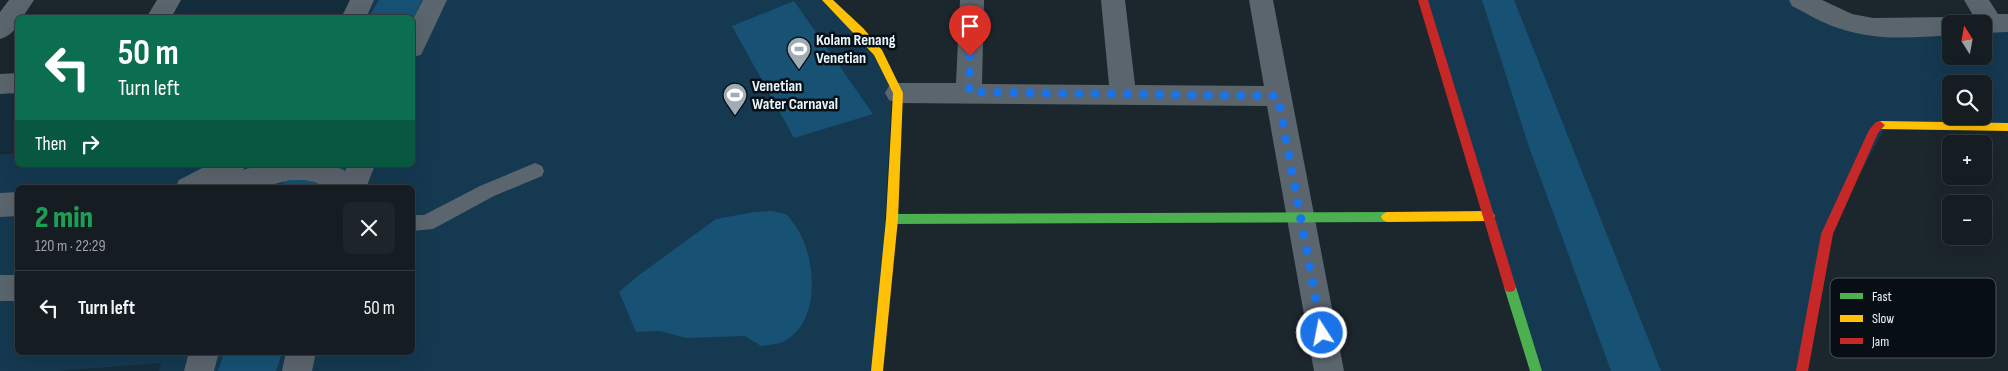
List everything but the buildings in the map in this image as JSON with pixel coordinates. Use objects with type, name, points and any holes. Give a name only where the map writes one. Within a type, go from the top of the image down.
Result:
[{"type":"street","points":[[0,30],[22,0]]},
{"type":"street","points":[[160,15],[169,0]]},
{"type":"street","points":[[354,15],[362,0]]},
{"type":"street","points":[[415,42],[435,0]]},
{"type":"street","points":[[827,0],[860,30],[892,74],[898,93],[892,219],[877,371]]},
{"type":"street","points":[[969,92],[972,0]]},
{"type":"street","points":[[1113,0],[1123,94]]},
{"type":"street","points":[[1261,0],[1329,371]]},
{"type":"street","points":[[1422,0],[1536,371]]},
{"type":"street","points":[[1801,0],[1847,22],[1874,27],[1904,29],[1942,27]]},
{"type":"street","points":[[1976,0],[1993,23]]},
{"type":"street","points":[[0,84],[15,83]]},
{"type":"street","points":[[898,93],[969,92],[1278,96]]},
{"type":"street","points":[[1802,371],[1827,234],[1874,130],[1880,125],[1887,124],[2008,127]]},
{"type":"street","points":[[195,185],[228,167]]},
{"type":"street","points":[[231,185],[251,167]]},
{"type":"street","points":[[353,185],[360,167]]},
{"type":"street","points":[[234,185],[256,175],[297,169],[318,171],[329,175],[342,185]]},
{"type":"street","points":[[0,205],[15,204]]},
{"type":"street","points":[[892,219],[1488,216]]},
{"type":"street","points":[[0,288],[15,288]]},
{"type":"street","points":[[198,371],[203,355]]},
{"type":"street","points":[[296,371],[300,355]]},
{"type":"lane","points":[[415,224],[426,223],[487,191],[535,171]]},
{"type":"shaded area","points":[[169,0],[362,0],[354,15],[160,15]]},
{"type":"shaded area","points":[[362,0],[827,0],[893,74],[877,371],[159,371],[161,363],[60,371],[0,371],[0,154],[15,153],[15,167],[415,167],[415,15],[354,15]]},
{"type":"shaded area","points":[[379,0],[422,0],[415,15],[370,15]]},
{"type":"shaded area","points":[[1423,0],[1802,0],[1904,29],[1942,27],[1942,65],[1992,65],[1992,24],[2008,23],[2008,127],[1887,124],[1827,234],[1802,371],[1536,371]]},
{"type":"shaded area","points":[[1482,0],[1514,0],[1661,371],[1611,371],[1528,144]]},
{"type":"shaded area","name":"Kolam Renang Venetian","points":[[794,1],[873,114],[794,138],[732,26]]},
{"type":"shaded area","points":[[0,84],[15,84],[15,152],[0,152]]},
{"type":"shaded area","points":[[289,167],[344,167],[337,185],[282,185]]},
{"type":"shaded area","points":[[772,211],[789,217],[802,237],[808,253],[812,288],[809,306],[804,321],[794,334],[780,343],[761,346],[745,336],[686,338],[660,331],[636,332],[619,292],[639,275],[716,219],[754,212]]},
{"type":"shaded area","points":[[223,355],[281,355],[276,371],[218,371]]},
{"type":"shaded area","points":[[162,363],[199,371],[59,371]]},
{"type":"traffic: fast","points":[[892,219],[1387,217]]},
{"type":"traffic: fast","points":[[1510,287],[1536,371]]},
{"type":"traffic: slow","points":[[827,0],[859,31],[878,53],[898,93],[892,219],[877,371]]},
{"type":"traffic: slow","points":[[1880,125],[2008,127]]},
{"type":"traffic: slow","points":[[1387,217],[1489,216]]},
{"type":"traffic: jam","points":[[1423,0],[1510,287]]},
{"type":"traffic: jam","points":[[1802,371],[1827,234],[1874,130],[1880,125]]},
{"type":"place","name":"Kolam Renang Venetian","points":[[799,70]]},
{"type":"place","name":"Venetian Water Carnaval","points":[[735,116]]},
{"type":"route","points":[[970,56],[969,92],[1278,96],[1322,333]]}]
